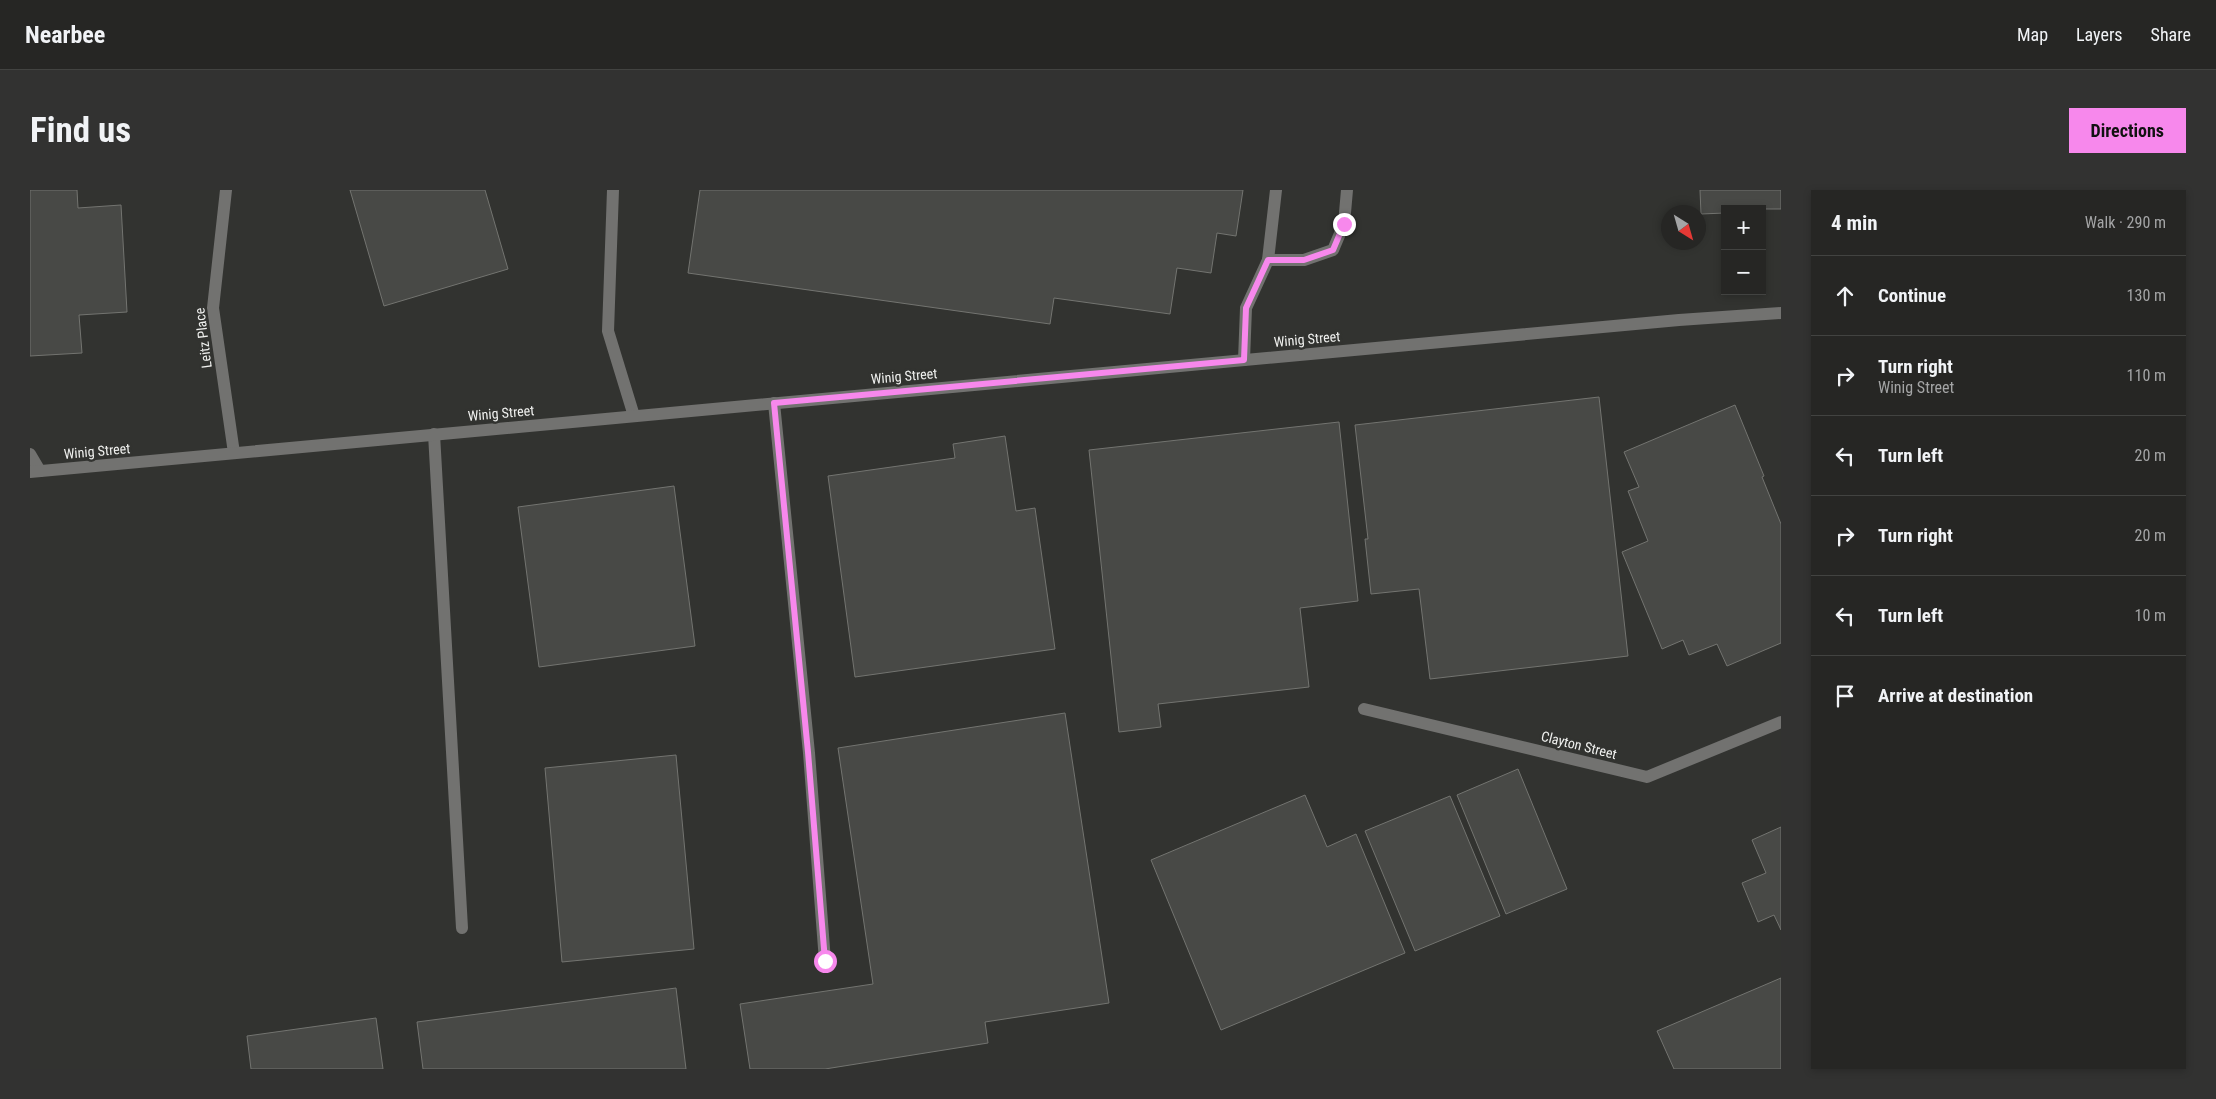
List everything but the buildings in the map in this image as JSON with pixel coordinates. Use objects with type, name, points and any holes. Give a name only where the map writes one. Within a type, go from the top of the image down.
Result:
[{"type":"street","name":"Leitz Place","points":[[226,190],[212,308],[234,453]]},
{"type":"street","points":[[613,190],[608,331],[634,416]]},
{"type":"street","points":[[1244,360],[1246,308],[1268,260],[1276,190]]},
{"type":"street","points":[[1268,260],[1304,260],[1333,250],[1344,224],[1347,190]]},
{"type":"street","name":"Winig Street","points":[[35,472],[1679,320],[1781,314]]},
{"type":"street","points":[[774,403],[808,743],[825,961]]},
{"type":"street","points":[[434,434],[462,928]]},
{"type":"street","points":[[30,454],[35,472]]},
{"type":"street","name":"Clayton Street","points":[[1364,709],[1647,777],[1781,722]]},
{"type":"route","points":[[825,961],[808,752],[774,403],[1244,360],[1246,308],[1268,260],[1304,260],[1333,250],[1344,224]]}]
